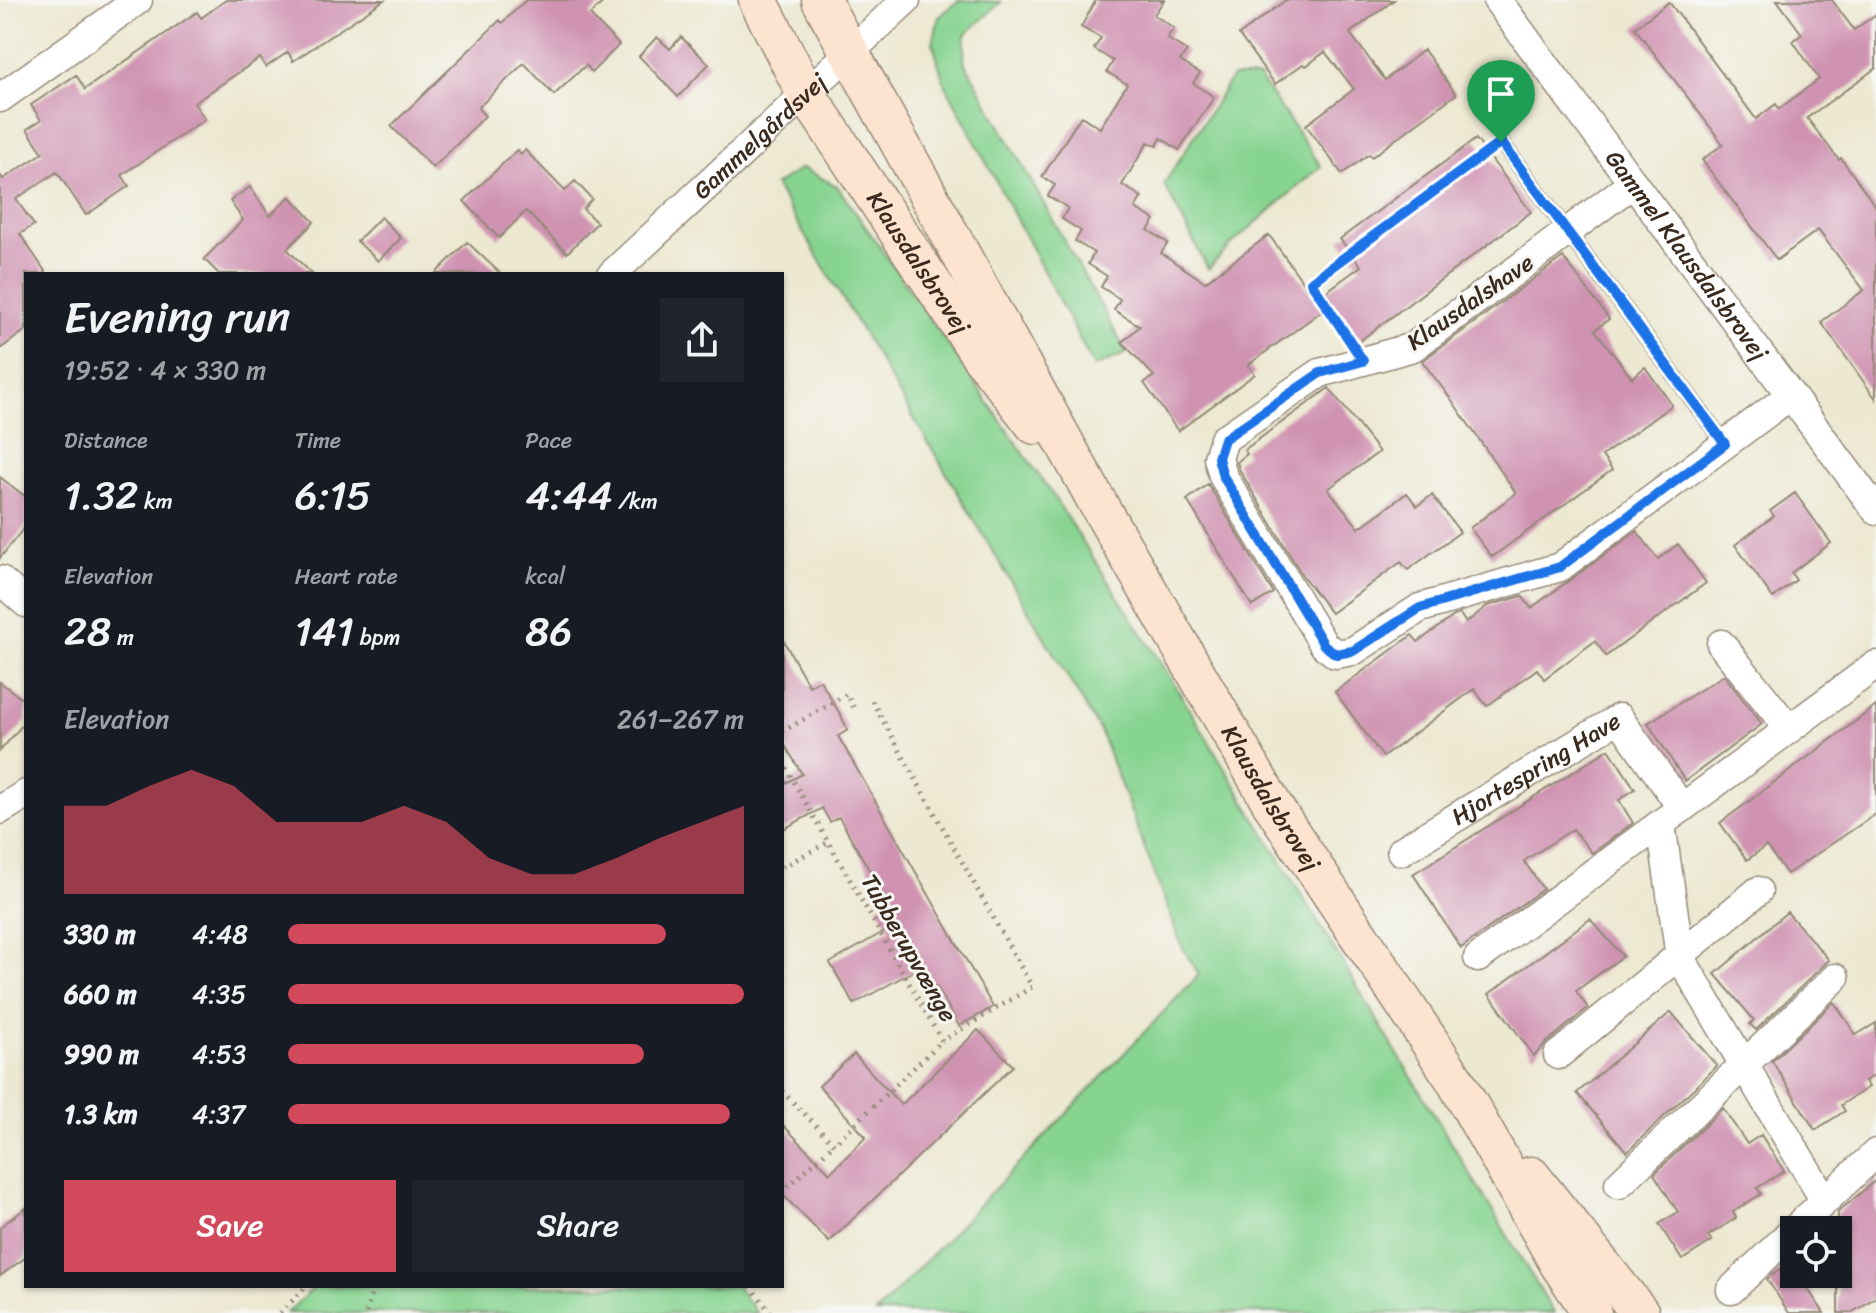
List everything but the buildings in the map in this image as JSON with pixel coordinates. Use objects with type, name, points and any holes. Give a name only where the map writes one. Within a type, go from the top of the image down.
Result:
[{"type":"street","points":[[0,98],[138,0]]},
{"type":"street","name":"Klausdalsbrovej","points":[[758,0],[805,92],[980,355],[1101,509]]},
{"type":"street","name":"Klausdalsbrovej","points":[[821,0],[1101,509],[1275,809],[1455,1080],[1559,1264],[1592,1313]]},
{"type":"street","name":"Gammelgårdsvej","points":[[614,272],[906,0]]},
{"type":"street","name":"Gammel Klausdalsbrovej","points":[[1497,0],[1876,510]]},
{"type":"street","name":"Klausdalshave","points":[[1633,183],[1413,347],[1320,373],[1224,439],[1218,458],[1223,476],[1324,645],[1336,654],[1353,651],[1420,608],[1560,567],[1791,395]]},
{"type":"street","points":[[0,580],[24,601]]},
{"type":"street","points":[[1721,644],[1789,729]]},
{"type":"street","points":[[1478,958],[1876,665]]},
{"type":"street","name":"Hjortespring Have","points":[[1401,851],[1619,718],[1671,816],[1680,957],[1825,1201]]},
{"type":"street","points":[[0,810],[24,795]]},
{"type":"street","points":[[1558,1055],[1758,891]]},
{"type":"street","points":[[1619,1184],[1835,978]]},
{"type":"street","name":"Klausdalsbrovej","points":[[1455,1080],[1640,1313]]},
{"type":"street","points":[[1809,1216],[1876,1153]]},
{"type":"street","points":[[1731,1290],[1780,1243]]},
{"type":"lane","points":[[1501,142],[1725,444]]},
{"type":"path","points":[[1363,361],[1311,282],[1501,142]]},
{"type":"path","points":[[784,731],[847,694],[855,711]]},
{"type":"path","points":[[872,701],[1032,987],[942,1041]]},
{"type":"path","name":"Tubberupvænge","points":[[784,765],[942,1041],[784,1190]]},
{"type":"path","points":[[784,866],[827,843]]},
{"type":"path","points":[[784,1093],[834,1144]]},
{"type":"path","points":[[280,1313],[305,1288]]},
{"type":"path","points":[[366,1313],[373,1288]]},
{"type":"path","points":[[752,1288],[771,1313]]},
{"type":"green space","points":[[959,0],[1001,2],[965,35],[964,61],[1127,353],[1094,367],[943,80],[933,43],[939,17]]},
{"type":"green space","points":[[1232,77],[1259,77],[1321,166],[1208,269],[1164,184]]},
{"type":"green space","points":[[802,168],[837,186],[1050,491],[1168,674],[1554,1313],[876,1313],[1199,975],[1182,946],[1101,733],[775,185]]},
{"type":"green space","points":[[313,1288],[738,1288],[757,1313],[287,1313]]},
{"type":"route","points":[[1501,142],[1725,444],[1560,567],[1420,608],[1353,651],[1336,654],[1324,645],[1223,476],[1218,458],[1224,439],[1320,373],[1363,361],[1311,282],[1501,142]]}]
